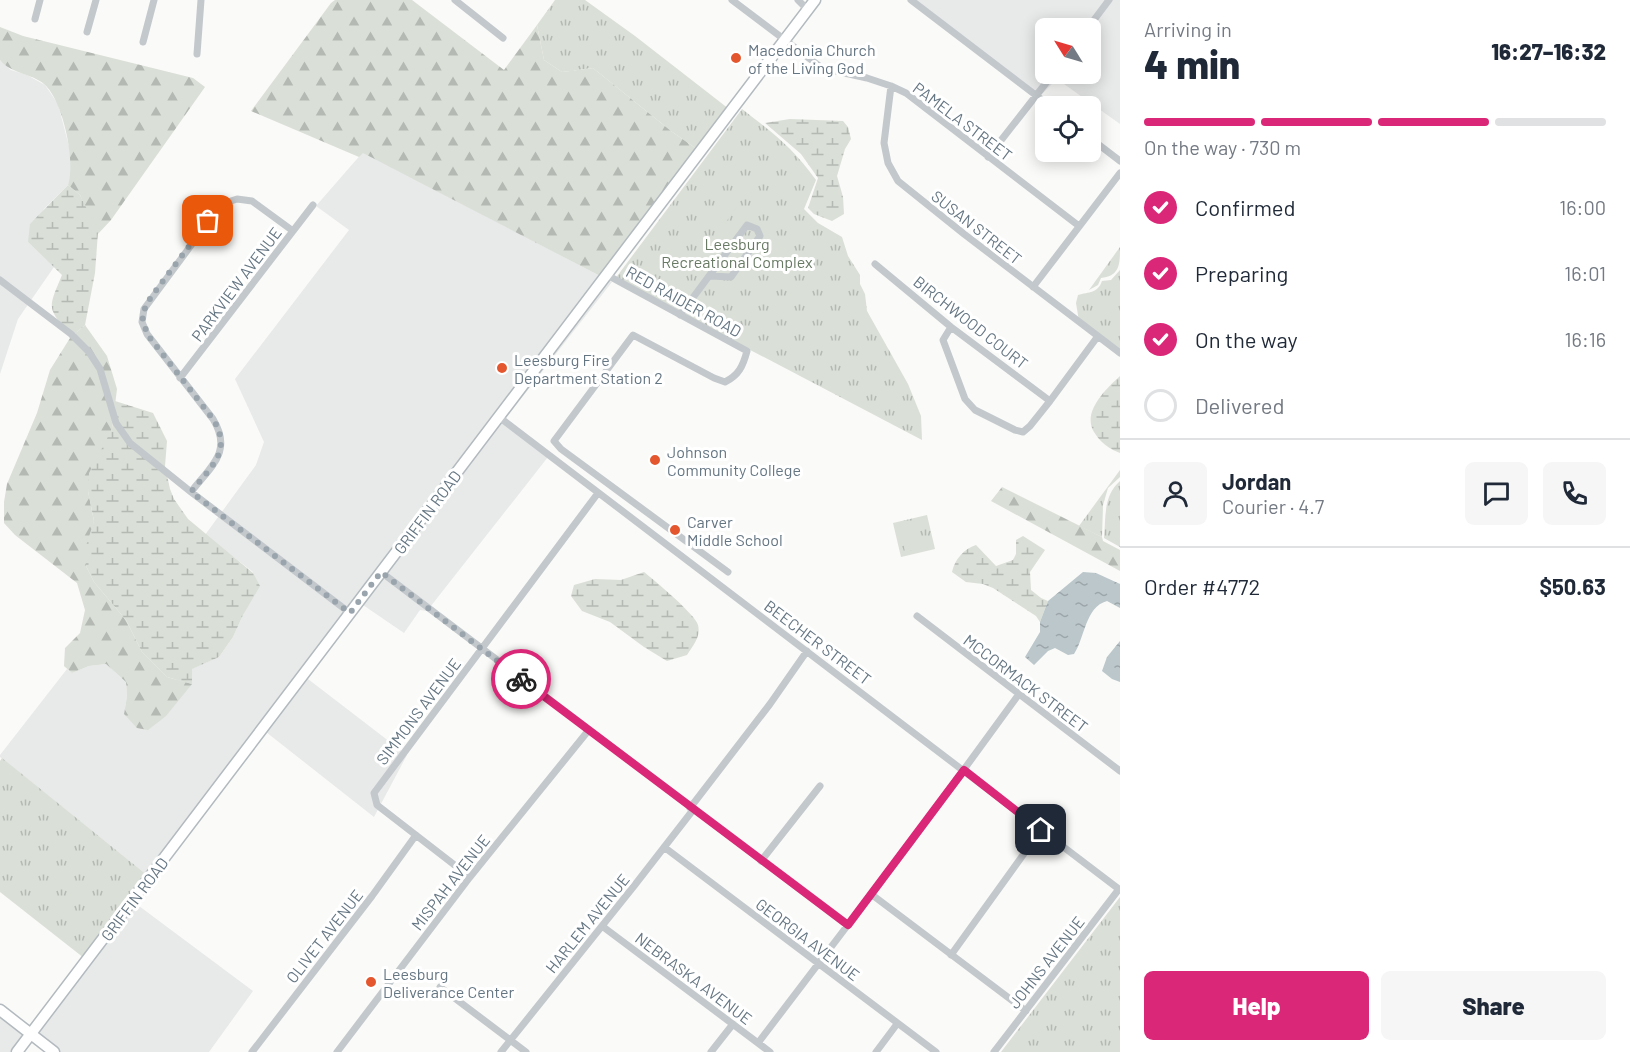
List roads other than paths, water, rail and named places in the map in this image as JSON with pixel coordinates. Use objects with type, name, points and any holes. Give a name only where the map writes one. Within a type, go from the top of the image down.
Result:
[{"type":"street","points":[[35,19],[40,0]]},
{"type":"street","points":[[87,32],[96,0]]},
{"type":"street","points":[[143,42],[154,0]]},
{"type":"street","points":[[197,54],[201,0]]},
{"type":"street","points":[[455,0],[503,38]]},
{"type":"street","name":"PAMELA STREET","points":[[732,0],[784,41],[828,71],[867,78],[906,93],[1079,226]]},
{"type":"street","points":[[798,0],[808,10]]},
{"type":"street","name":"GRIFFIN ROAD","points":[[17,1052],[815,0]]},
{"type":"street","points":[[911,0],[1036,96],[1045,84]]},
{"type":"street","points":[[1096,18],[1109,0]]},
{"type":"street","name":"SUSAN STREET","points":[[891,86],[884,143],[888,163],[898,181],[1120,353]]},
{"type":"street","points":[[988,157],[1035,97]]},
{"type":"street","points":[[1101,146],[1120,161]]},
{"type":"street","points":[[1033,287],[1120,173]]},
{"type":"street","points":[[191,492],[221,451],[222,442],[213,419],[147,334],[142,316],[144,309],[208,221],[225,203],[244,199],[259,205],[293,231]]},
{"type":"street","name":"PARKVIEW AVENUE","points":[[180,378],[313,205]]},
{"type":"street","points":[[681,315],[747,225],[757,229],[760,236],[731,277],[710,276]]},
{"type":"street","name":"BIRCHWOOD COURT","points":[[875,264],[951,327],[1050,400]]},
{"type":"street","name":"RED RAIDER ROAD","points":[[607,275],[747,351],[744,364],[735,377],[725,382],[633,335],[554,441],[561,449],[728,572]]},
{"type":"street","points":[[0,280],[84,346],[100,369],[110,406],[121,432],[140,452],[350,613]]},
{"type":"street","points":[[951,327],[943,340],[965,399],[975,410],[1023,432],[1030,426],[1098,336]]},
{"type":"street","name":"BEECHER STREET","points":[[499,417],[1120,890]]},
{"type":"street","name":"SIMMONS AVENUE","points":[[416,835],[376,803],[375,790],[598,493]]},
{"type":"street","points":[[381,572],[588,731],[848,925]]},
{"type":"street","name":"MCCORMACK STREET","points":[[917,616],[1120,771]]},
{"type":"street","name":"HARLEM AVENUE","points":[[501,1052],[664,847],[765,712],[807,651]]},
{"type":"street","points":[[758,1043],[1019,694]]},
{"type":"street","name":"MISPAH AVENUE","points":[[337,1052],[470,877],[588,731]]},
{"type":"street","points":[[761,861],[820,786]]},
{"type":"street","points":[[951,955],[1041,830]]},
{"type":"street","points":[[416,835],[470,877]]},
{"type":"street","name":"OLIVET AVENUE","points":[[252,1052],[416,835]]},
{"type":"street","name":"GEORGIA AVENUE","points":[[664,847],[936,1052]]},
{"type":"street","name":"JOHNS AVENUE","points":[[994,1052],[1120,890]]},
{"type":"street","points":[[871,894],[1026,1011]]},
{"type":"street","name":"NEBRASKA AVENUE","points":[[602,926],[770,1052]]},
{"type":"street","points":[[440,987],[526,1052]]},
{"type":"street","points":[[0,1010],[54,1052]]},
{"type":"street","points":[[711,1052],[733,1024]]},
{"type":"street","points":[[876,1052],[897,1024]]},
{"type":"water","points":[[1083,572],[1096,573],[1120,584],[1120,608],[1107,601],[1100,604],[1090,616],[1074,654],[1068,655],[1055,648],[1048,651],[1034,665],[1025,657],[1040,632],[1040,622],[1048,601]]},
{"type":"water","points":[[1120,641],[1120,682],[1102,671],[1107,657]]},
{"type":"place","name":"Macedonia Church of the Living God","points":[[736,58]]},
{"type":"place","name":"Leesburg Fire Department Station 2","points":[[502,368]]},
{"type":"place","name":"Johnson Community College","points":[[655,460]]},
{"type":"place","name":"Carver Middle School","points":[[675,530]]},
{"type":"place","name":"Leesburg Deliverance Center","points":[[371,982]]},
{"type":"park label","name":"Leesburg Recreational Complex","points":[[737,252]]}]
